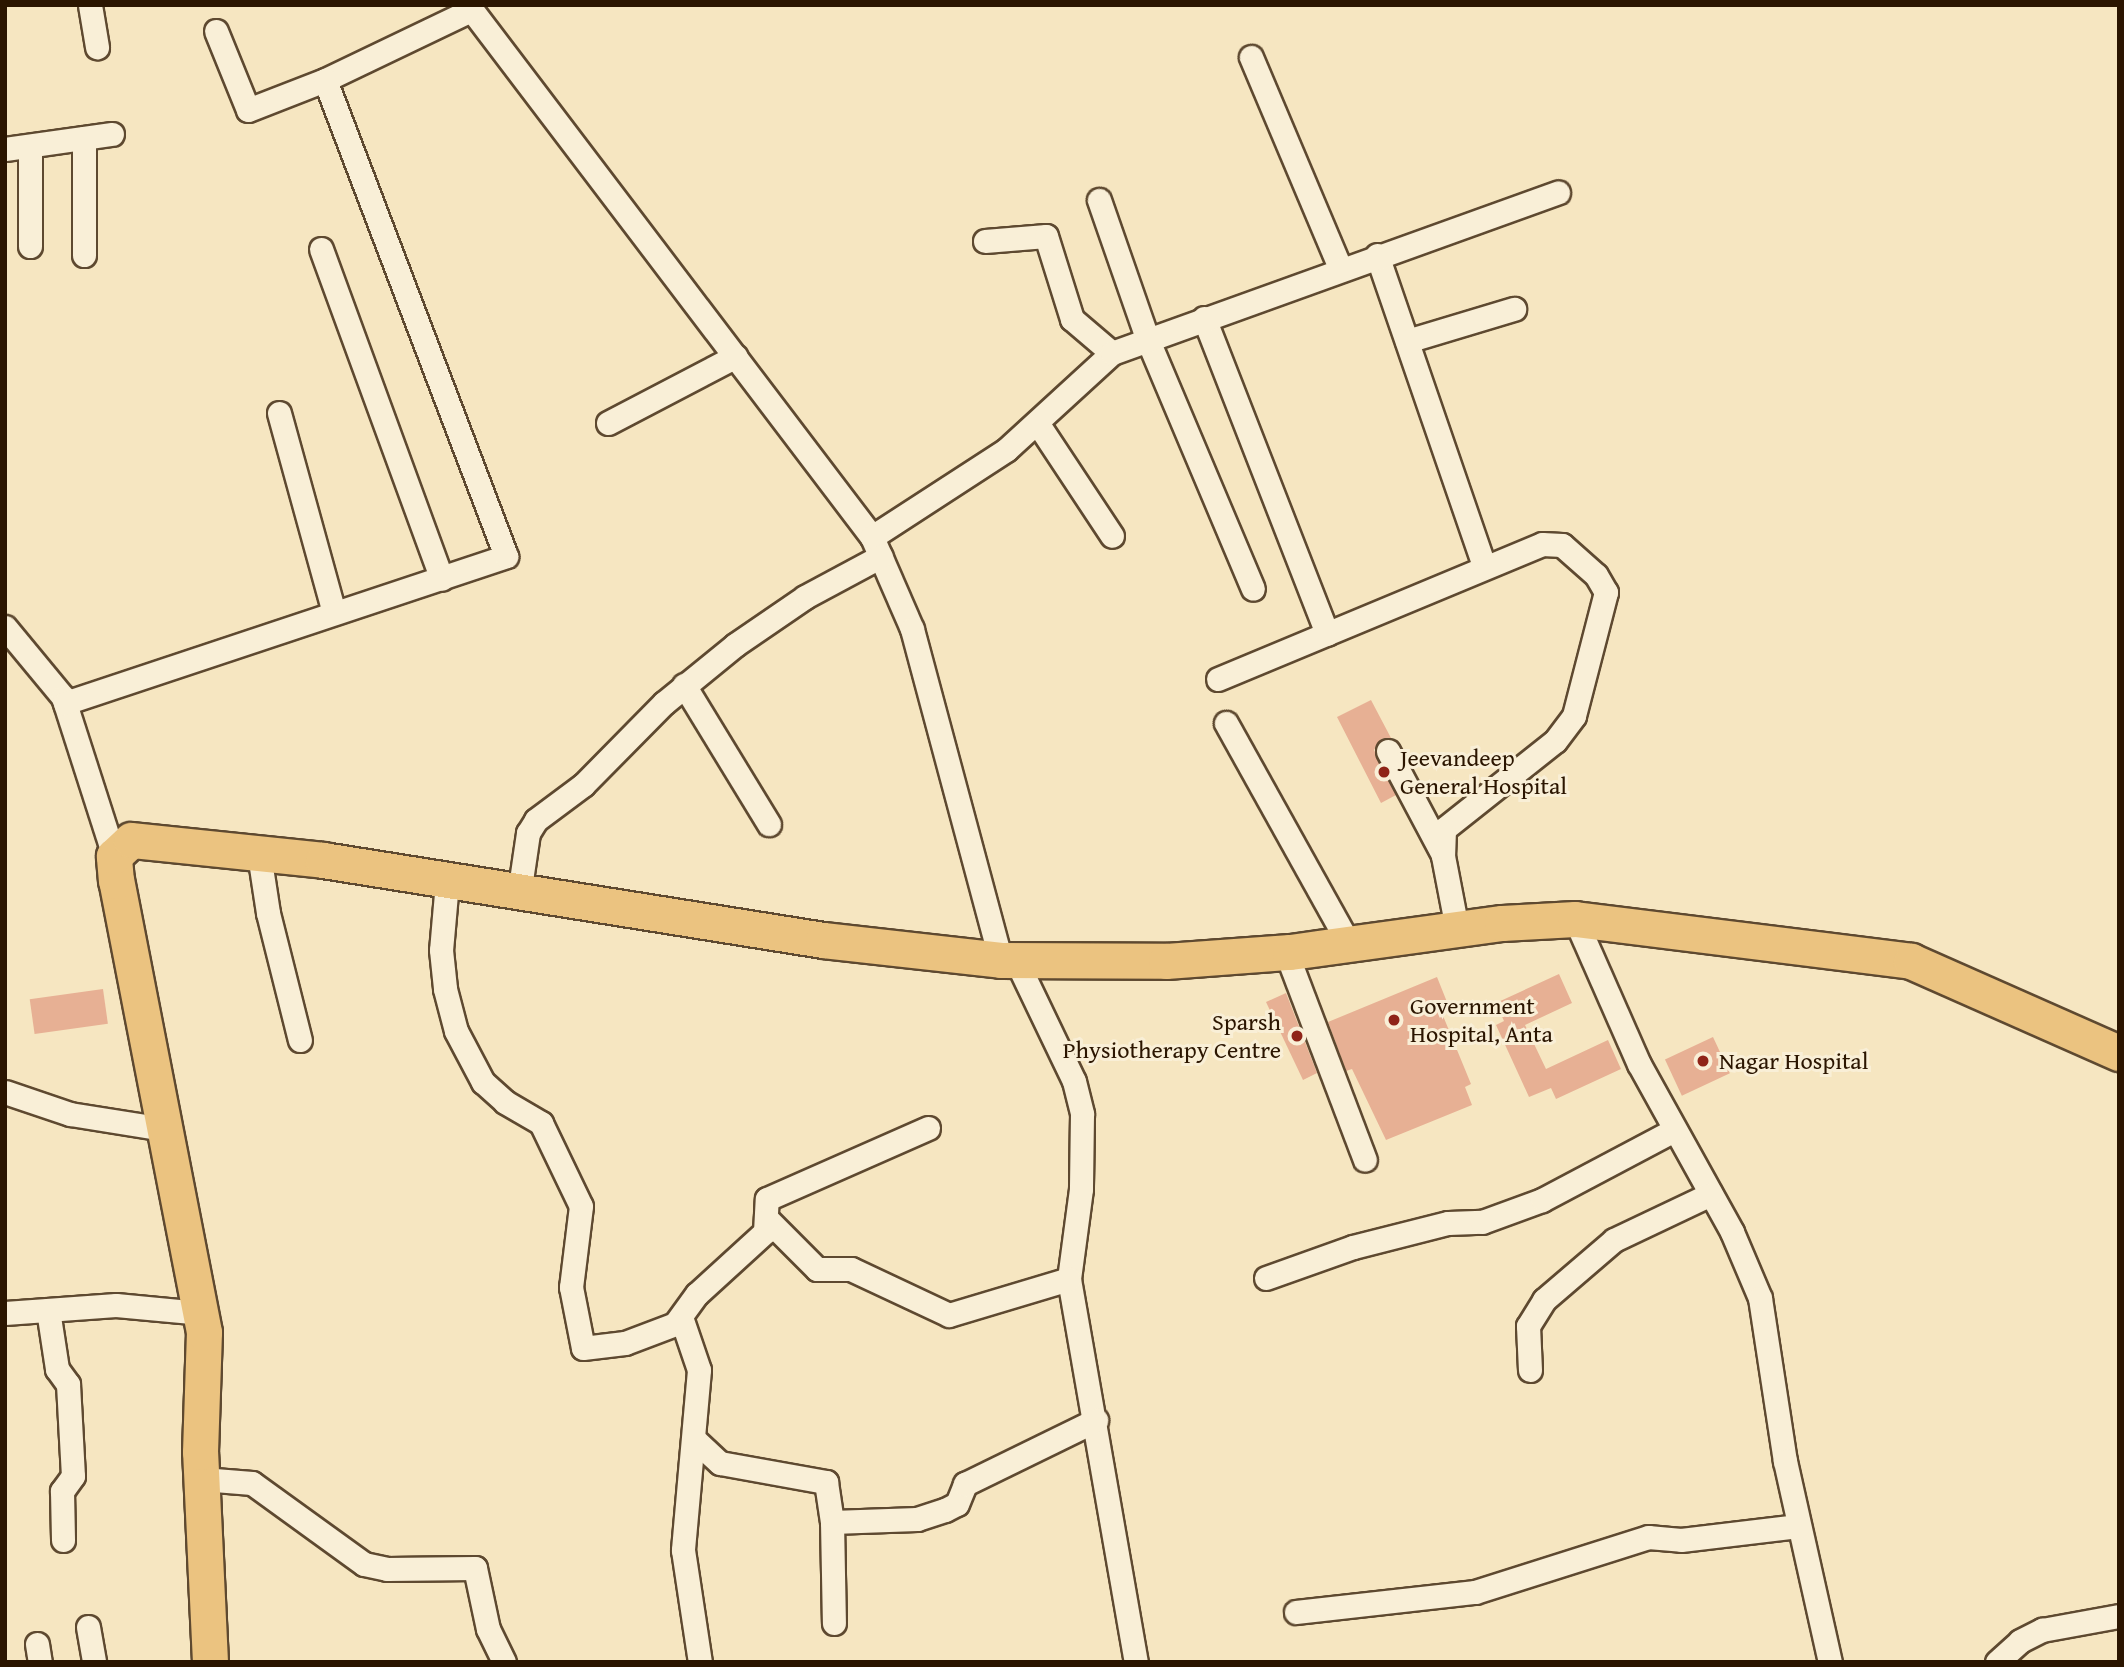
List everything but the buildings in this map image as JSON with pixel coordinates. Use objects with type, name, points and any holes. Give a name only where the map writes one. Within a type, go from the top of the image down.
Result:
[{"type":"main road","points":[[210,1662],[202,1479],[204,1344],[114,856],[124,844],[135,840],[259,853],[823,940],[1009,960],[1129,963],[1286,952],[1457,929],[1575,919],[1911,961],[2119,1053]]},
{"type":"street","points":[[90,5],[97,47]]},
{"type":"street","points":[[216,31],[246,110],[325,80],[470,8],[736,355],[876,547],[912,629],[1009,960],[1074,1081],[1082,1114],[1081,1189],[1069,1279],[1096,1420],[1136,1662]]},
{"type":"street","points":[[1251,57],[1340,268]]},
{"type":"street","points":[[65,703],[506,556],[325,80]]},
{"type":"street","points":[[6,146],[30,146],[112,134]]},
{"type":"street","points":[[84,138],[84,255]]},
{"type":"street","points":[[30,146],[30,246]]},
{"type":"street","points":[[519,894],[531,825],[596,774],[684,685],[768,620],[876,547],[1038,425],[1112,353],[1204,317],[1558,192]]},
{"type":"street","points":[[1099,200],[1147,338],[1253,589]]},
{"type":"street","points":[[985,242],[1046,236],[1074,322],[1112,353]]},
{"type":"street","points":[[321,249],[442,579]]},
{"type":"street","points":[[1377,255],[1484,565]]},
{"type":"street","points":[[1407,341],[1514,309]]},
{"type":"street","points":[[1204,317],[1327,634]]},
{"type":"street","points":[[608,423],[736,355]]},
{"type":"street","points":[[279,413],[334,612]]},
{"type":"street","points":[[1038,425],[1112,536]]},
{"type":"street","points":[[1218,679],[1484,565],[1558,542],[1596,575],[1605,592],[1571,721],[1555,741],[1450,820],[1443,833],[1443,856],[1457,929]]},
{"type":"street","points":[[5,626],[55,683],[65,703],[114,856]]},
{"type":"street","points":[[684,685],[769,824]]},
{"type":"street","points":[[1226,723],[1349,944]]},
{"type":"street","points":[[1388,751],[1443,856]]},
{"type":"street","points":[[259,853],[268,913],[300,1040]]},
{"type":"street","points":[[447,882],[441,950],[445,989],[456,1031],[483,1082],[505,1102],[541,1123],[581,1206],[571,1287],[577,1304],[579,1345],[585,1349],[655,1335],[681,1317],[697,1294],[765,1232],[768,1220],[764,1204],[767,1199],[928,1128]]},
{"type":"street","points":[[1575,919],[1639,1064],[1711,1195],[1760,1298],[1798,1526],[1830,1662]]},
{"type":"street","points":[[1286,952],[1365,1160]]},
{"type":"street","points":[[5,1092],[70,1114],[165,1129]]},
{"type":"street","points":[[1266,1278],[1353,1247],[1448,1223],[1482,1222],[1542,1200],[1674,1130]]},
{"type":"street","points":[[1530,1370],[1528,1326],[1544,1300],[1614,1240],[1711,1195]]},
{"type":"street","points":[[768,1220],[817,1269],[851,1269],[949,1315],[1069,1279]]},
{"type":"street","points":[[5,1313],[116,1305],[200,1313]]},
{"type":"street","points":[[48,1310],[57,1368],[68,1384],[73,1476],[62,1491],[63,1540]]},
{"type":"street","points":[[681,1317],[698,1362],[695,1440],[683,1550],[700,1662]]},
{"type":"street","points":[[832,1522],[917,1519],[945,1510],[957,1504],[965,1484],[1096,1420]]},
{"type":"street","points":[[695,1440],[720,1463],[822,1479],[829,1488],[834,1623]]},
{"type":"street","points":[[202,1479],[252,1483],[342,1551],[372,1566],[475,1568],[488,1629],[504,1662]]},
{"type":"street","points":[[1296,1612],[1475,1592],[1648,1537],[1681,1540],[1798,1526]]},
{"type":"street","points":[[2002,1656],[2042,1630],[2119,1616]]},
{"type":"street","points":[[88,1628],[94,1662]]},
{"type":"place","name":"Jeevandeep General Hospital","points":[[1384,772]]},
{"type":"place","name":"Government Hospital, Anta","points":[[1394,1020]]},
{"type":"place","name":"Sparsh Physiotherapy Centre","points":[[1297,1036]]},
{"type":"place","name":"Nagar Hospital","points":[[1703,1061]]}]
